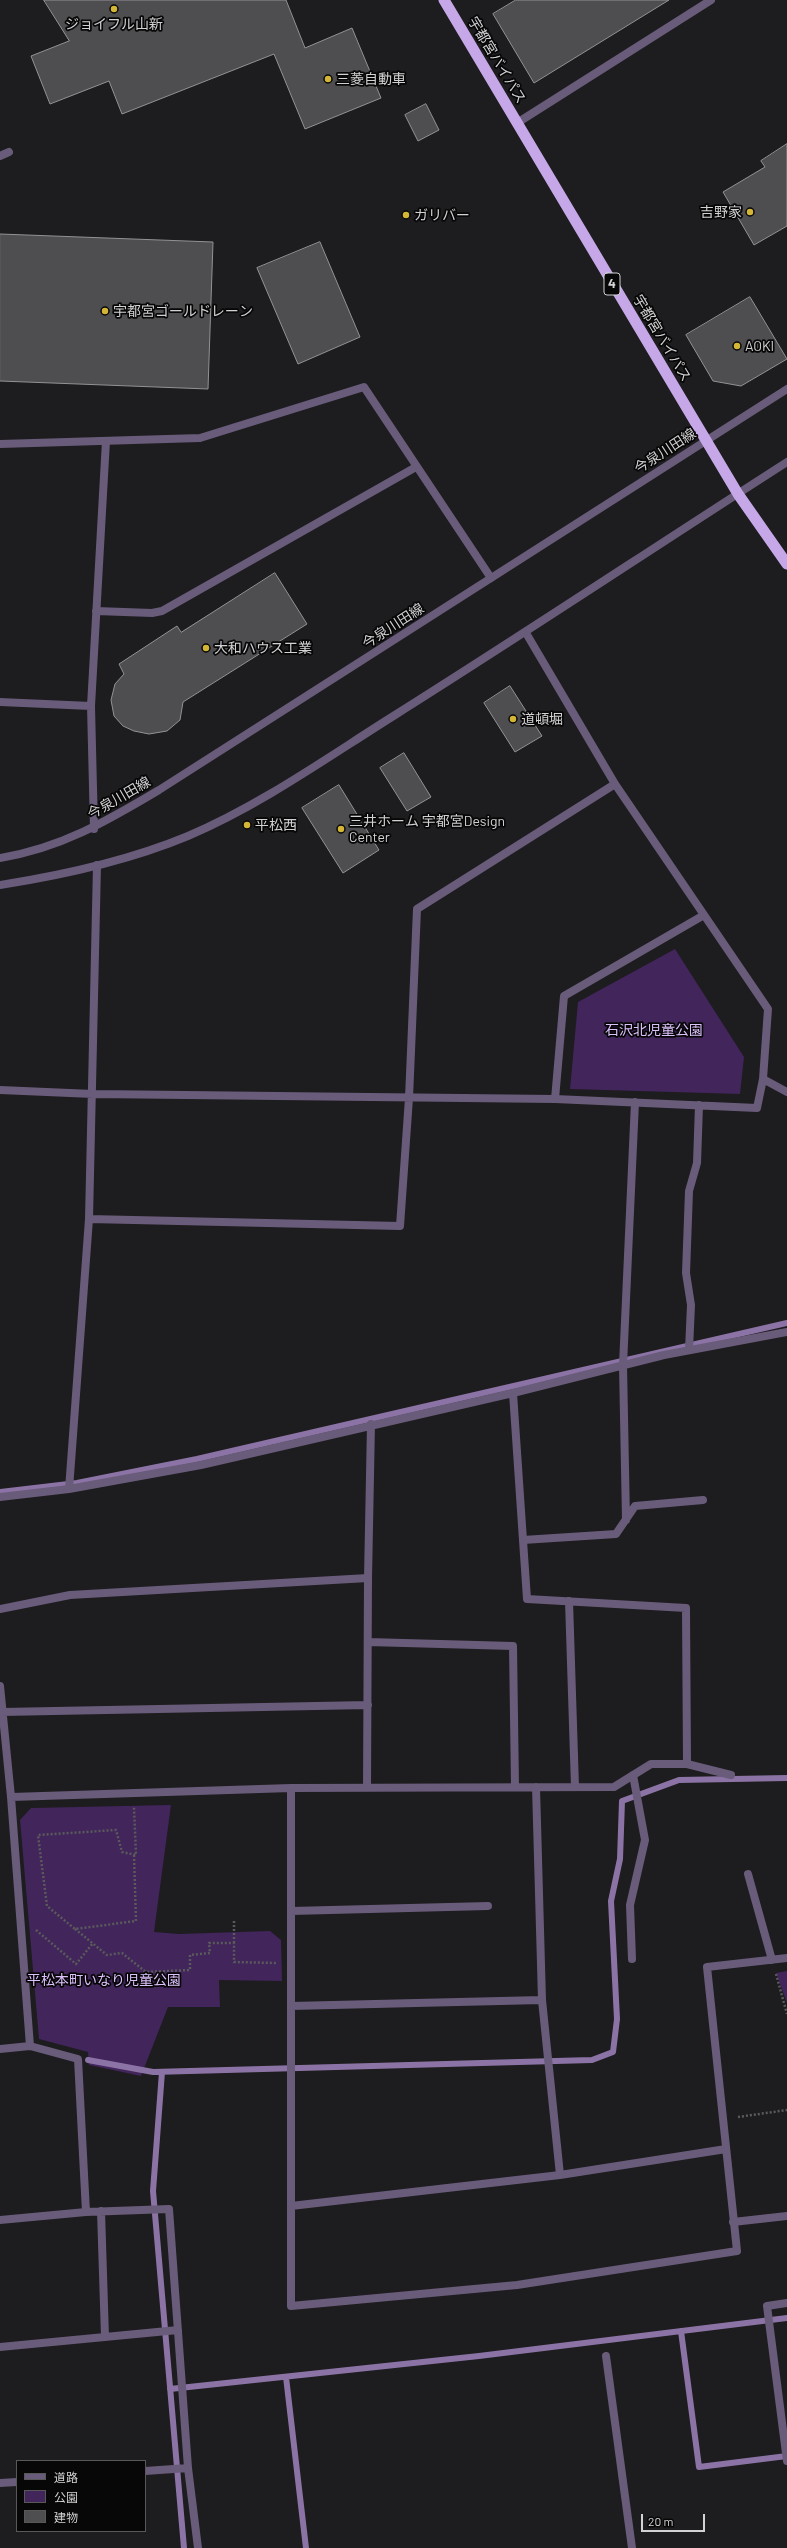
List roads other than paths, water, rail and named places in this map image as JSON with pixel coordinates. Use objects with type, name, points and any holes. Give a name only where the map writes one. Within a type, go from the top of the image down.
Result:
[{"type":"highway","name":"宇都宮バイパス","points":[[444,0],[738,494],[787,564]]},
{"type":"street","points":[[517,123],[711,0]]},
{"type":"street","points":[[0,156],[8,152]]},
{"type":"street","points":[[0,444],[200,438],[364,387],[491,578]]},
{"type":"street","name":"今泉川田線","points":[[0,858],[58,843],[94,829],[159,790],[787,389]]},
{"type":"street","points":[[94,829],[91,706],[106,441]]},
{"type":"street","points":[[0,885],[97,865],[146,851],[189,835],[238,810],[285,784],[526,633],[787,462]]},
{"type":"street","points":[[96,611],[152,613],[162,611],[416,466]]},
{"type":"street","points":[[0,1090],[93,1094],[555,1099],[757,1108],[763,1079],[768,1009],[615,784],[526,633]]},
{"type":"street","points":[[0,702],[91,706]]},
{"type":"street","points":[[89,1219],[400,1226],[409,1098],[417,909],[615,784]]},
{"type":"street","points":[[69,1489],[89,1219],[97,865]]},
{"type":"street","points":[[555,1099],[564,996],[704,915]]},
{"type":"street","points":[[763,1079],[787,1092]]},
{"type":"street","points":[[626,1520],[623,1365],[635,1102]]},
{"type":"street","points":[[689,1350],[691,1305],[686,1273],[689,1191],[696,1163],[699,1105]]},
{"type":"street","points":[[0,1496],[69,1489],[201,1465],[371,1424],[513,1393],[689,1350],[787,1332]]},
{"type":"street","points":[[513,1393],[527,1599],[686,1608],[687,1764]]},
{"type":"street","points":[[367,1788],[368,1578],[371,1424]]},
{"type":"street","points":[[523,1540],[616,1534],[635,1506],[703,1500]]},
{"type":"street","points":[[0,1609],[70,1595],[368,1578]]},
{"type":"street","points":[[569,1601],[575,1787]]},
{"type":"street","points":[[368,1642],[513,1646],[515,1787]]},
{"type":"street","points":[[0,1686],[11,1797],[30,2046]]},
{"type":"street","points":[[2,1712],[368,1705]]},
{"type":"street","points":[[11,1797],[291,1788],[614,1787],[651,1764],[687,1764],[731,1775]]},
{"type":"street","points":[[632,1959],[630,1905],[644,1840],[633,1775]]},
{"type":"street","points":[[536,1787],[542,2000],[560,2175]]},
{"type":"street","points":[[291,1788],[291,2306],[517,2285],[737,2251],[707,1967],[787,1958]]},
{"type":"street","points":[[748,1874],[772,1960]]},
{"type":"street","points":[[291,1911],[488,1906]]},
{"type":"street","points":[[291,2006],[542,2000]]},
{"type":"street","points":[[0,2049],[30,2046],[78,2059],[86,2212]]},
{"type":"street","points":[[291,2206],[560,2175],[726,2149]]},
{"type":"street","points":[[0,2220],[100,2211],[169,2209],[188,2468],[198,2548]]},
{"type":"street","points":[[100,2211],[105,2337]]},
{"type":"street","points":[[733,2222],[787,2216]]},
{"type":"street","points":[[787,2303],[767,2306],[787,2461]]},
{"type":"street","points":[[0,2347],[178,2330]]},
{"type":"street","points":[[606,2356],[632,2548]]},
{"type":"street","points":[[146,2471],[188,2468]]},
{"type":"street","points":[[0,2483],[16,2482]]},
{"type":"waterway","points":[[0,1492],[77,1483],[197,1459],[787,1323]]},
{"type":"waterway","points":[[88,2060],[153,2072],[592,2060],[613,2052],[617,2019],[611,1901],[620,1859],[622,1801],[679,1780],[787,1778]]},
{"type":"waterway","points":[[162,2072],[153,2191],[184,2548]]},
{"type":"waterway","points":[[170,2389],[479,2356],[787,2318]]},
{"type":"waterway","points":[[681,2331],[699,2467],[787,2456]]},
{"type":"waterway","points":[[286,2377],[306,2548]]},
{"type":"place","name":"ジョイフル山新","points":[[114,9]]},
{"type":"place","name":"三菱自動車","points":[[328,79]]},
{"type":"place","name":"吉野家","points":[[750,212]]},
{"type":"place","name":"ガリバー","points":[[406,215]]},
{"type":"place","name":"宇都宮ゴールドレーン","points":[[105,311]]},
{"type":"place","name":"AOKI","points":[[737,346]]},
{"type":"place","name":"大和ハウス工業","points":[[206,648]]},
{"type":"place","name":"道頓堀","points":[[513,719]]},
{"type":"place","name":"平松西","points":[[247,825]]},
{"type":"place","name":"三井ホーム 宇都宮Design Center","points":[[341,829]]},
{"type":"park label","name":"石沢北児童公園","points":[[654,1030]]},
{"type":"park label","name":"平松本町いなり児童公園","points":[[104,1980]]}]
